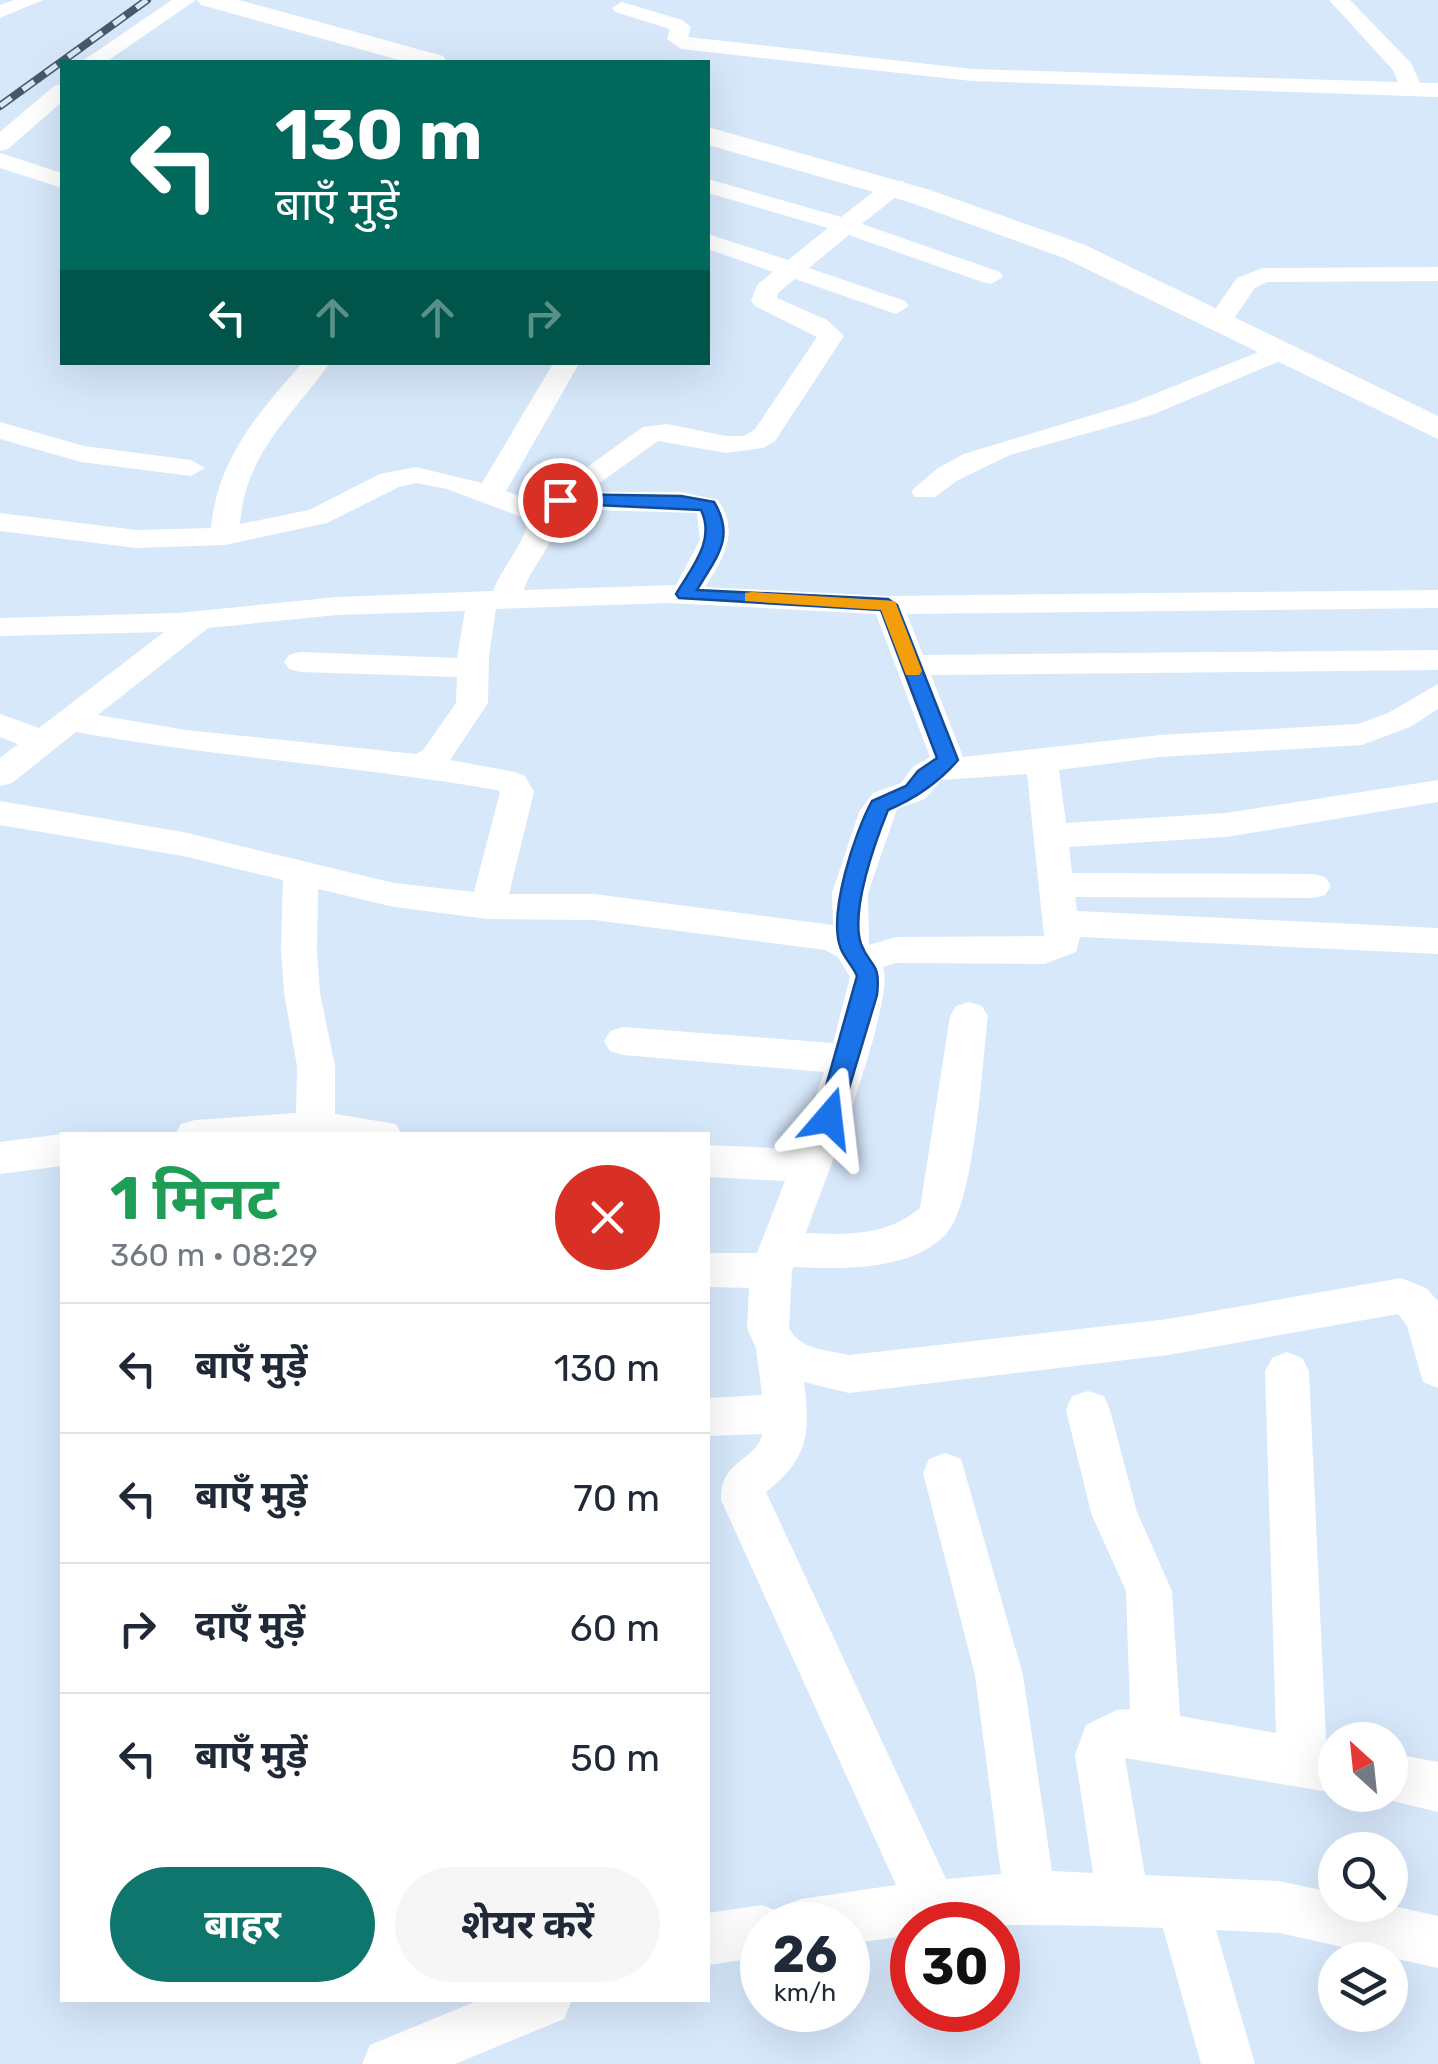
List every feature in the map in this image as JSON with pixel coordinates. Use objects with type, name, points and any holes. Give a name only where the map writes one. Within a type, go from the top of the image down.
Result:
[{"type":"main road","points":[[220,1],[427,60]]},
{"type":"main road","points":[[710,137],[895,186],[996,222],[1124,274],[1438,429]]},
{"type":"street","points":[[0,12],[33,0]]},
{"type":"street","points":[[95,60],[186,0]]},
{"type":"street","points":[[1339,0],[1403,68],[1413,91]]},
{"type":"street","points":[[622,8],[681,27],[677,39],[681,43],[774,56],[999,76],[1438,90]]},
{"type":"street","points":[[0,144],[60,92]]},
{"type":"street","points":[[35,117],[60,124]]},
{"type":"street","points":[[0,160],[60,179]]},
{"type":"street","points":[[421,766],[435,758],[468,711],[473,668],[494,599],[541,535],[550,507],[644,435],[671,434],[736,445],[765,435],[831,336],[818,325],[764,301],[766,290],[895,186]]},
{"type":"street","points":[[710,187],[845,226],[991,277]]},
{"type":"street","points":[[710,242],[896,306]]},
{"type":"street","points":[[1219,322],[1246,283],[1263,275],[1438,274]]},
{"type":"street","points":[[924,491],[944,474],[974,459],[1142,409],[1278,352]]},
{"type":"street","points":[[225,536],[230,482],[246,446],[315,365]]},
{"type":"street","points":[[490,494],[565,365]]},
{"type":"street","points":[[0,430],[80,454],[191,468]]},
{"type":"street","points":[[0,522],[136,538],[225,536],[317,516],[402,476],[434,476],[550,507],[681,501],[708,506],[716,523],[714,545],[685,594]]},
{"type":"street","points":[[0,627],[199,620],[337,606],[685,594],[888,605],[1438,599]]},
{"type":"street","points":[[888,605],[948,760],[925,776],[913,791],[885,801],[876,812],[850,893],[856,954],[868,976],[866,995],[775,1260],[768,1328],[777,1348],[784,1434],[780,1450],[773,1461],[746,1480],[742,1490],[930,1902]]},
{"type":"street","points":[[0,776],[199,620]]},
{"type":"street","points":[[910,665],[1438,660]]},
{"type":"street","points":[[300,662],[473,668]]},
{"type":"street","points":[[939,769],[1042,762],[1160,746],[1362,734],[1399,720],[1438,694]]},
{"type":"street","points":[[71,720],[161,737],[421,766],[513,784],[517,792],[488,906]]},
{"type":"street","points":[[0,725],[44,742]]},
{"type":"street","points":[[0,813],[183,844],[394,896],[488,906],[594,907],[832,938],[856,954],[896,950],[1044,951],[1063,943],[1063,923],[1042,762]]},
{"type":"street","points":[[1051,836],[1226,825],[1438,791]]},
{"type":"street","points":[[285,1132],[315,1131],[316,1066],[302,994],[301,873]]},
{"type":"street","points":[[1058,886],[1310,875],[1325,935]]},
{"type":"street","points":[[1063,923],[1438,941]]},
{"type":"street","points":[[710,1270],[855,1252],[924,1231],[935,1223],[944,1200],[968,1016]]},
{"type":"street","points":[[623,1041],[847,1059]]},
{"type":"street","points":[[0,1158],[60,1150]]},
{"type":"street","points":[[710,1161],[810,1166]]},
{"type":"street","points":[[777,1348],[796,1362],[849,1374],[1168,1337],[1400,1296],[1410,1298],[1424,1314],[1438,1369]]},
{"type":"street","points":[[1123,1900],[1100,1755],[1103,1742],[1117,1734],[1156,1736],[1318,1765],[1287,1372]]},
{"type":"street","points":[[1088,1410],[1114,1513],[1149,1591],[1156,1736]]},
{"type":"street","points":[[710,1416],[782,1413]]},
{"type":"street","points":[[946,1473],[999,1675],[1030,1898]]},
{"type":"street","points":[[1408,1781],[1438,1786]]},
{"type":"street","points":[[981,1902],[1030,1898],[1279,1907],[1438,1942]]},
{"type":"street","points":[[1182,1903],[1228,2064]]},
{"type":"street","points":[[710,1939],[740,1934]]},
{"type":"street","points":[[389,2064],[540,2002]]},
{"type":"railway","points":[[64,60],[147,0]]},
{"type":"railway","points":[[0,106],[60,63]]},
{"type":"slow traffic","points":[[752,597],[888,605],[912,671]]},
{"type":"route","points":[[560,500],[681,501],[708,506],[716,523],[714,545],[685,594],[888,605],[948,760],[925,776],[913,791],[879,806],[869,830],[848,910],[851,948],[862,960],[868,976],[866,995],[829,1118]]}]
